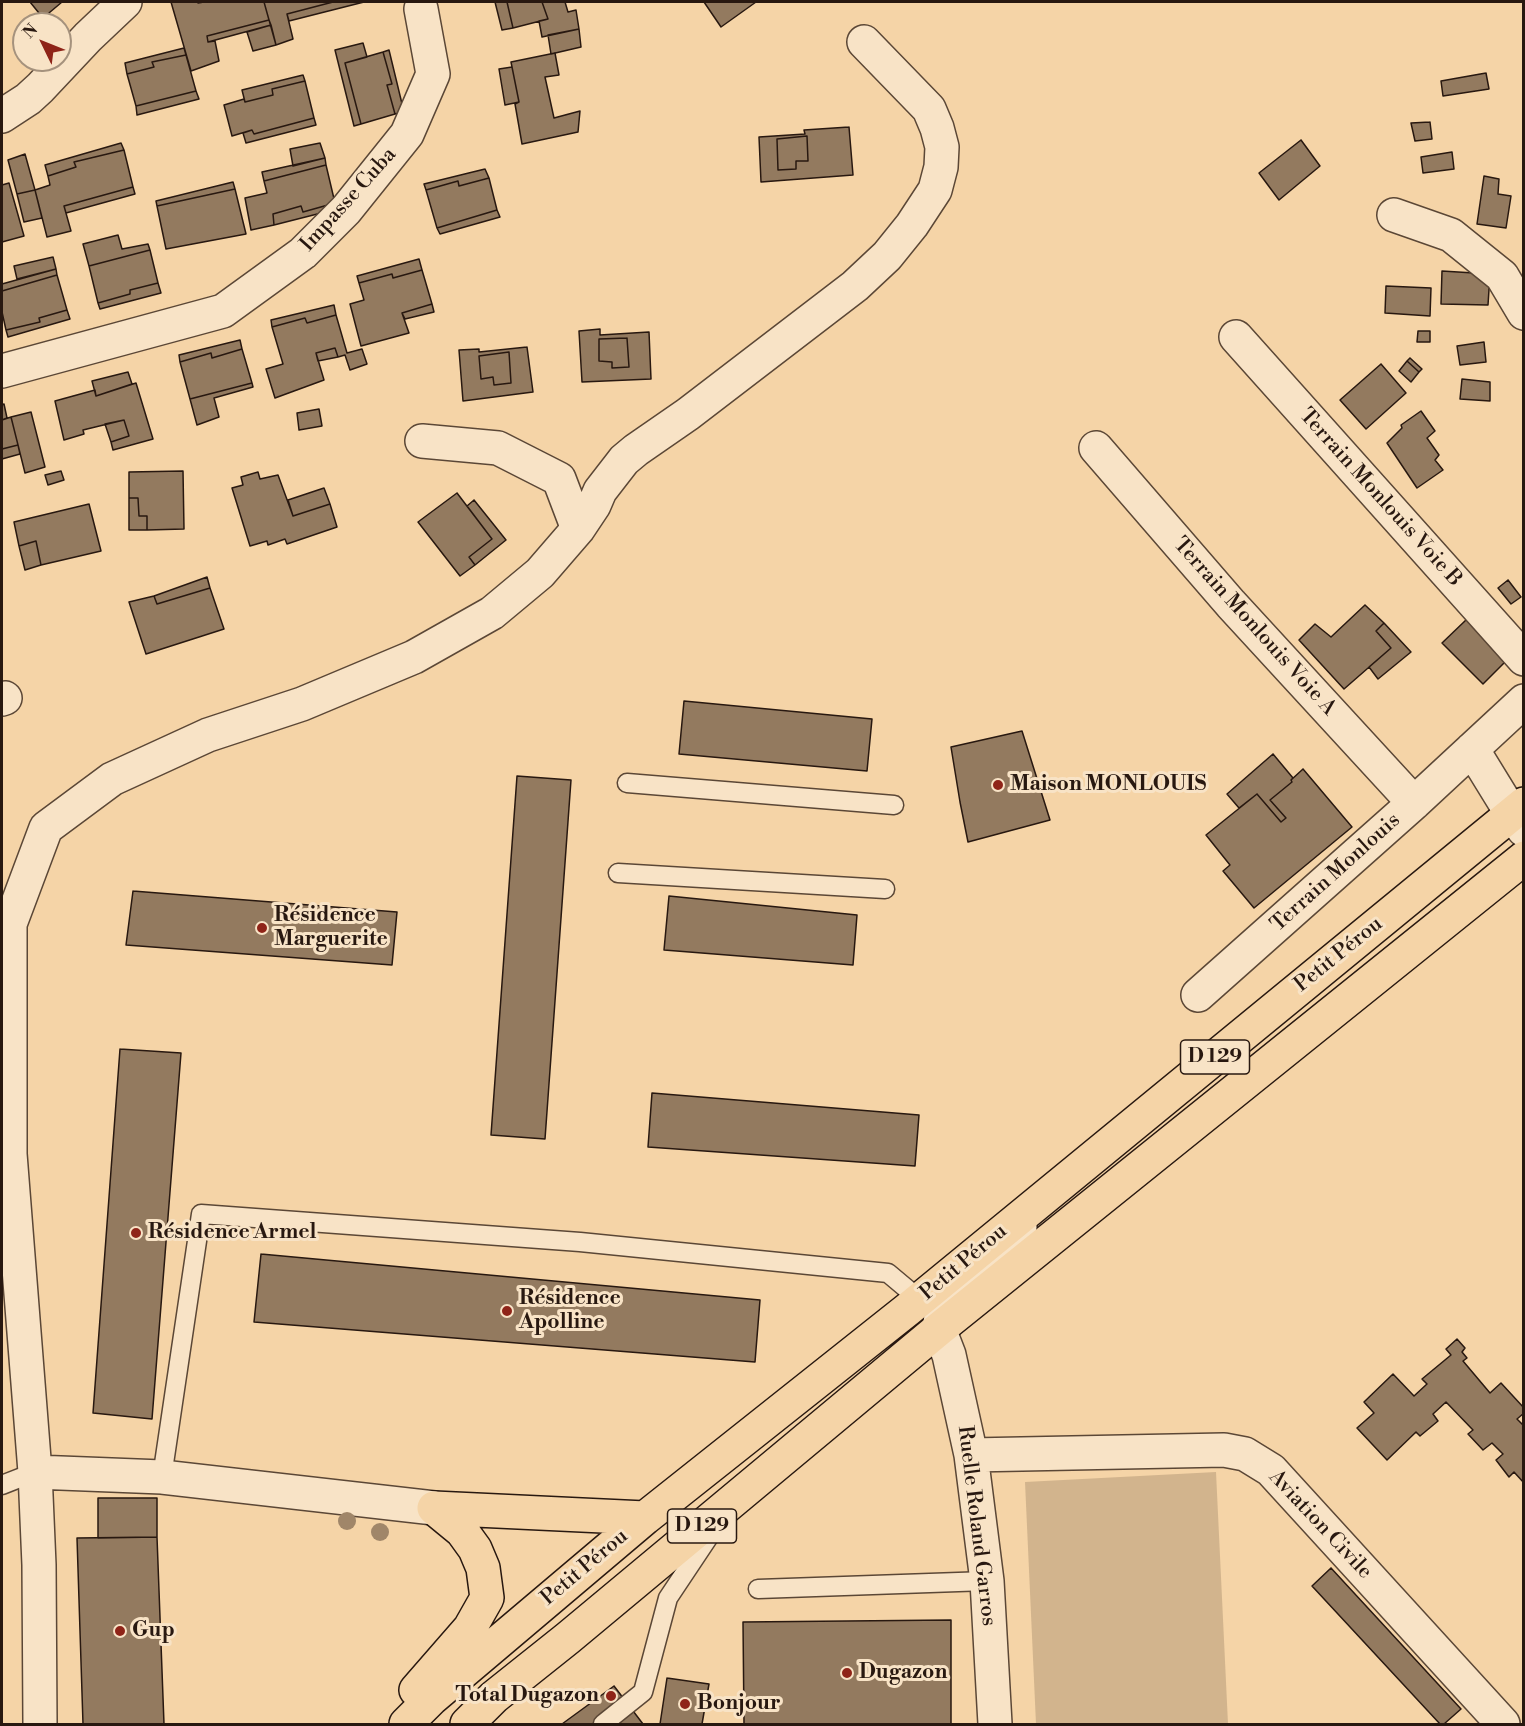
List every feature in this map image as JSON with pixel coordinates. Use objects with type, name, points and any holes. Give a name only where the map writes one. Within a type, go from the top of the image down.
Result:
[{"type":"highway","name":"Petit Pérou","points":[[406,1725],[431,1699],[645,1518],[898,1318],[1048,1193],[1520,816]]},
{"type":"highway","name":"Petit Pérou","points":[[467,1725],[494,1697],[939,1329],[1524,858]]},
{"type":"highway","points":[[434,1508],[645,1518]]},
{"type":"highway","points":[[385,1725],[470,1628],[487,1598],[483,1568],[475,1549],[462,1531],[434,1508]]},
{"type":"street","points":[[2,116],[40,88],[125,2]]},
{"type":"street","name":"Impasse Cuba","points":[[2,371],[223,311],[303,253],[346,210],[407,134],[433,74],[422,9]]},
{"type":"street","points":[[40,1725],[39,1564],[35,1472],[6,1154],[10,924],[46,828],[112,779],[208,735],[302,704],[414,657],[492,613],[540,573],[578,529],[594,505],[600,491],[624,460],[855,286],[887,256],[912,225],[935,190],[941,167],[942,147],[929,109],[864,42]]},
{"type":"street","points":[[1394,215],[1451,235],[1502,276],[1524,313]]},
{"type":"street","name":"Terrain Monlouis Voie B","points":[[1236,337],[1524,659]]},
{"type":"street","points":[[422,441],[498,448],[559,479],[578,529]]},
{"type":"street","name":"Terrain Monlouis Voie A","points":[[1096,448],[1231,604],[1414,803]]},
{"type":"street","name":"Terrain Monlouis","points":[[1198,995],[1414,803],[1524,701]]},
{"type":"street","points":[[1472,749],[1520,816]]},
{"type":"street","points":[[939,1329],[944,1304],[992,1262],[1048,1193]]},
{"type":"street","name":"Ruelle Roland Garros","points":[[939,1329],[949,1355],[971,1455],[987,1581],[995,1725]]},
{"type":"street","name":"Aviation Civile","points":[[971,1455],[1224,1450],[1245,1454],[1271,1470],[1503,1725]]},
{"type":"street","points":[[35,1472],[162,1477],[434,1508]]},
{"type":"lane","points":[[627,783],[894,805]]},
{"type":"lane","points":[[618,873],[885,889]]},
{"type":"lane","points":[[162,1477],[201,1214],[580,1242],[888,1274],[919,1299]]},
{"type":"lane","points":[[2,1485],[35,1472]]},
{"type":"lane","points":[[603,1725],[643,1692],[668,1598],[711,1534],[725,1507]]},
{"type":"lane","points":[[758,1589],[987,1581]]},
{"type":"shaded area","points":[[1216,1472],[1228,1724],[1036,1724],[1025,1482]]},
{"type":"building","points":[[30,2],[62,2],[50,12],[38,12]]},
{"type":"building","points":[[171,2],[264,2],[269,20],[207,36],[208,42],[215,41],[219,61],[191,71]]},
{"type":"building","points":[[264,2],[333,2],[287,14],[293,39],[276,45]]},
{"type":"building","points":[[333,2],[364,2],[289,21],[287,14]]},
{"type":"building","points":[[495,2],[507,2],[513,28],[502,30]]},
{"type":"building","points":[[507,2],[542,2],[548,19],[513,28]]},
{"type":"building","points":[[542,2],[565,2],[568,12],[576,10],[579,29],[542,37],[539,21],[548,19]]},
{"type":"building","points":[[704,2],[756,2],[721,27]]},
{"type":"building","points":[[269,20],[271,25],[208,42],[207,36]]},
{"type":"building","points":[[271,25],[276,45],[253,51],[247,32]]},
{"type":"building","points":[[579,29],[581,47],[551,54],[548,35]]},
{"type":"building","points":[[363,43],[367,57],[345,63],[361,124],[354,126],[335,50]]},
{"type":"building","points":[[184,48],[186,55],[152,62],[154,67],[127,74],[125,63]]},
{"type":"building","points":[[389,50],[404,112],[395,114],[387,85],[392,84],[383,52]]},
{"type":"building","points":[[383,52],[392,84],[387,85],[395,114],[361,124],[345,63]]},
{"type":"building","points":[[555,53],[559,75],[545,77],[554,118],[580,111],[578,132],[522,144],[515,104],[519,102],[511,62]]},
{"type":"building","points":[[186,55],[196,91],[136,106],[127,74],[154,67],[152,62]]},
{"type":"building","points":[[512,67],[519,102],[505,105],[499,69]]},
{"type":"building","points":[[1486,73],[1489,89],[1443,96],[1441,81]]},
{"type":"building","points":[[303,75],[305,81],[272,89],[273,95],[245,102],[242,90]]},
{"type":"building","points":[[305,81],[314,118],[254,134],[252,130],[232,136],[224,105],[244,99],[245,102],[273,95],[272,89]]},
{"type":"building","points":[[196,91],[199,99],[137,115],[136,106]]},
{"type":"building","points":[[314,118],[316,125],[246,143],[243,133],[252,130],[254,134]]},
{"type":"building","points":[[1430,122],[1432,139],[1415,141],[1411,123]]},
{"type":"building","points":[[849,127],[853,175],[761,182],[759,137],[805,134],[804,130]],"holes":[[[807,136],[808,161],[796,161],[796,169],[778,170],[777,139]]]},
{"type":"building","points":[[807,136],[808,161],[796,161],[796,169],[778,170],[777,139]]},
{"type":"building","points":[[1301,140],[1320,166],[1279,200],[1259,173]]},
{"type":"building","points":[[121,143],[124,150],[74,162],[76,167],[48,176],[45,165]]},
{"type":"building","points":[[320,143],[325,158],[293,166],[290,149]]},
{"type":"building","points":[[124,150],[133,187],[64,206],[71,231],[47,237],[35,190],[50,185],[48,176],[76,167],[74,162]]},
{"type":"building","points":[[1452,152],[1454,169],[1423,173],[1421,157]]},
{"type":"building","points":[[25,154],[35,190],[17,194],[8,160]]},
{"type":"building","points":[[325,158],[326,165],[264,181],[262,172]]},
{"type":"building","points":[[326,165],[335,203],[303,212],[301,206],[273,214],[274,225],[251,230],[245,198],[267,193],[264,181]]},
{"type":"building","points":[[485,169],[489,178],[459,186],[458,181],[426,190],[424,184]]},
{"type":"building","points":[[1484,176],[1499,179],[1498,194],[1511,196],[1506,228],[1477,224]]},
{"type":"building","points":[[489,178],[497,210],[437,228],[426,190],[458,181],[459,186]]},
{"type":"building","points":[[233,182],[235,189],[157,206],[156,201]]},
{"type":"building","points":[[9,183],[24,236],[2,242],[2,185]]},
{"type":"building","points":[[133,187],[135,194],[66,213],[64,206]]},
{"type":"building","points":[[235,189],[246,234],[166,249],[157,206]]},
{"type":"building","points":[[35,190],[42,218],[24,222],[17,194]]},
{"type":"building","points":[[335,203],[337,209],[274,225],[273,214],[301,206],[303,212]]},
{"type":"building","points":[[497,210],[500,217],[440,234],[437,228]]},
{"type":"building","points":[[118,235],[122,249],[148,244],[150,250],[89,266],[83,244]]},
{"type":"building","points":[[150,250],[158,283],[130,290],[130,294],[98,303],[89,266]]},
{"type":"building","points":[[53,257],[56,269],[17,279],[14,266]]},
{"type":"building","points":[[419,259],[422,270],[393,278],[392,274],[359,283],[357,276]]},
{"type":"building","points":[[56,269],[57,275],[2,291],[2,284]]},
{"type":"building","points":[[422,270],[432,304],[402,313],[409,333],[361,346],[350,304],[364,300],[359,283],[392,274],[393,278]]},
{"type":"building","points":[[1442,271],[1490,274],[1488,305],[1441,304]]},
{"type":"building","points":[[57,275],[67,310],[39,318],[40,322],[6,330],[2,312],[2,291]]},
{"type":"building","points":[[158,283],[161,293],[100,309],[98,303],[130,294],[130,290]]},
{"type":"building","points":[[1386,286],[1431,288],[1430,316],[1385,313]]},
{"type":"building","points":[[432,304],[434,312],[405,319],[402,313]]},
{"type":"building","points":[[334,305],[336,315],[307,323],[305,318],[272,327],[271,320]]},
{"type":"building","points":[[67,310],[70,319],[8,337],[6,330],[40,322],[39,318]]},
{"type":"building","points":[[336,315],[347,353],[362,349],[367,364],[350,370],[345,355],[338,357],[335,348],[316,353],[324,380],[275,398],[266,369],[283,364],[272,327],[305,318],[307,323]]},
{"type":"building","points":[[600,329],[600,335],[649,332],[651,379],[582,382],[579,331]],"holes":[[[627,338],[629,367],[612,368],[612,362],[599,361],[599,339]]]},
{"type":"building","points":[[1418,331],[1430,331],[1430,342],[1417,342]]},
{"type":"building","points":[[627,338],[629,367],[612,368],[612,362],[599,361],[599,339]]},
{"type":"building","points":[[240,340],[242,349],[212,358],[211,353],[180,362],[179,355]]},
{"type":"building","points":[[1484,342],[1486,362],[1460,365],[1457,346]]},
{"type":"building","points":[[527,347],[533,392],[463,401],[459,350],[479,349],[479,352]],"holes":[[[509,352],[511,383],[494,385],[493,377],[481,379],[479,356]]]},
{"type":"building","points":[[335,348],[338,357],[318,361],[316,353]]},
{"type":"building","points":[[242,349],[252,383],[190,399],[180,362],[211,353],[212,358]]},
{"type":"building","points":[[509,352],[511,383],[494,385],[493,377],[481,379],[479,356]]},
{"type":"building","points":[[1410,358],[1422,369],[1419,372],[1407,361]]},
{"type":"building","points":[[1407,361],[1419,372],[1411,382],[1399,371]]},
{"type":"building","points":[[1381,364],[1406,393],[1366,429],[1340,400]]},
{"type":"building","points":[[128,372],[132,384],[96,396],[92,381]]},
{"type":"building","points":[[1462,379],[1490,382],[1490,401],[1460,399]]},
{"type":"building","points":[[136,383],[153,439],[113,450],[111,442],[129,436],[124,420],[83,430],[84,434],[64,440],[55,401],[95,390],[96,396]]},
{"type":"building","points":[[252,383],[253,387],[214,398],[219,417],[197,425],[190,399]]},
{"type":"building","points":[[4,404],[7,418],[2,420],[2,405]]},
{"type":"building","points":[[319,409],[322,426],[299,430],[297,413]]},
{"type":"building","points":[[1421,411],[1435,431],[1427,438],[1439,455],[1435,460],[1443,470],[1417,488],[1387,443],[1402,428],[1401,425]]},
{"type":"building","points":[[31,412],[45,467],[25,473],[11,417]]},
{"type":"building","points":[[11,417],[18,445],[2,449],[2,420]]},
{"type":"building","points":[[124,420],[129,436],[111,442],[105,424]]},
{"type":"building","points":[[18,445],[20,454],[2,459],[2,449]]},
{"type":"building","points":[[61,471],[64,480],[48,485],[45,475]]},
{"type":"building","points":[[183,471],[184,529],[147,530],[147,516],[139,516],[138,498],[129,498],[129,472]]},
{"type":"building","points":[[258,472],[260,479],[278,475],[293,516],[330,504],[337,527],[287,544],[285,539],[268,545],[267,541],[250,546],[232,488],[243,485],[241,477]]},
{"type":"building","points":[[324,488],[330,504],[293,516],[288,500]]},
{"type":"building","points":[[457,493],[492,539],[469,557],[475,565],[460,576],[418,522]]},
{"type":"building","points":[[129,498],[138,498],[139,516],[147,516],[147,530],[129,530]]},
{"type":"building","points":[[474,500],[506,540],[475,565],[469,557],[492,539],[467,506]]},
{"type":"building","points":[[89,504],[101,551],[41,565],[36,541],[19,546],[14,522]]},
{"type":"building","points":[[36,541],[41,565],[25,570],[19,546]]},
{"type":"building","points":[[207,577],[210,588],[157,604],[154,596]]},
{"type":"building","points":[[1508,580],[1521,597],[1511,604],[1498,588]]},
{"type":"building","points":[[210,588],[224,629],[146,654],[129,602],[154,596],[157,604]]},
{"type":"building","points":[[1365,605],[1384,623],[1376,631],[1391,648],[1344,689],[1299,640],[1315,624],[1331,637]]},
{"type":"building","points":[[1467,619],[1508,659],[1483,684],[1442,643]]},
{"type":"building","points":[[1384,623],[1411,652],[1378,679],[1369,667],[1391,648],[1376,631]]},
{"type":"building","points":[[684,701],[872,719],[867,771],[679,754]]},
{"type":"building","name":"Maison MONLOUIS","points":[[1022,731],[1050,820],[968,842],[951,747]]},
{"type":"building","points":[[1273,754],[1293,778],[1292,782],[1270,800],[1286,818],[1281,822],[1257,794],[1239,808],[1227,794]]},
{"type":"building","points":[[1303,769],[1352,827],[1254,908],[1223,871],[1230,865],[1206,835],[1257,794],[1281,822],[1286,818],[1270,800],[1292,782],[1291,780]]},
{"type":"building","points":[[517,776],[571,780],[545,1139],[491,1135]]},
{"type":"building","name":"Résidence Marguerite","points":[[133,891],[397,912],[392,965],[126,945]]},
{"type":"building","points":[[669,896],[857,915],[853,965],[664,950]]},
{"type":"building","name":"Résidence Armel","points":[[120,1049],[181,1053],[152,1419],[93,1413]]},
{"type":"building","points":[[652,1093],[919,1115],[915,1166],[648,1147]]},
{"type":"building","name":"Résidence Apolline","points":[[261,1254],[760,1300],[755,1362],[254,1322]]},
{"type":"building","points":[[1457,1339],[1465,1348],[1462,1352],[1467,1358],[1463,1361],[1490,1393],[1501,1383],[1524,1408],[1524,1413],[1517,1419],[1524,1426],[1524,1483],[1514,1472],[1509,1477],[1496,1460],[1503,1454],[1492,1443],[1483,1450],[1468,1434],[1473,1430],[1446,1402],[1433,1414],[1438,1421],[1420,1436],[1416,1432],[1387,1460],[1357,1428],[1374,1413],[1364,1402],[1393,1374],[1414,1396],[1427,1384],[1422,1379],[1451,1355],[1446,1349]]},
{"type":"building","points":[[98,1498],[157,1498],[157,1537],[98,1538]]},
{"type":"building","name":"Gup","points":[[157,1537],[164,1724],[83,1724],[77,1538]]},
{"type":"building","points":[[1331,1568],[1461,1709],[1444,1724],[1440,1724],[1312,1586]]},
{"type":"building","name":"Dugazon","points":[[951,1620],[951,1724],[744,1724],[743,1622]]},
{"type":"building","name":"Bonjour","points":[[667,1678],[709,1684],[702,1724],[660,1724]]},
{"type":"building","name":"Total Dugazon","points":[[614,1686],[643,1724],[562,1724]]},
{"type":"place","name":"Maison MONLOUIS","points":[[998,785]]},
{"type":"place","name":"Résidence Marguerite","points":[[262,928]]},
{"type":"place","name":"Résidence Armel","points":[[136,1233]]},
{"type":"place","name":"Résidence Apolline","points":[[507,1311]]},
{"type":"place","name":"Gup","points":[[120,1631]]},
{"type":"place","name":"Dugazon","points":[[847,1673]]},
{"type":"place","name":"Total Dugazon","points":[[611,1696]]},
{"type":"place","name":"Bonjour","points":[[685,1704]]}]
